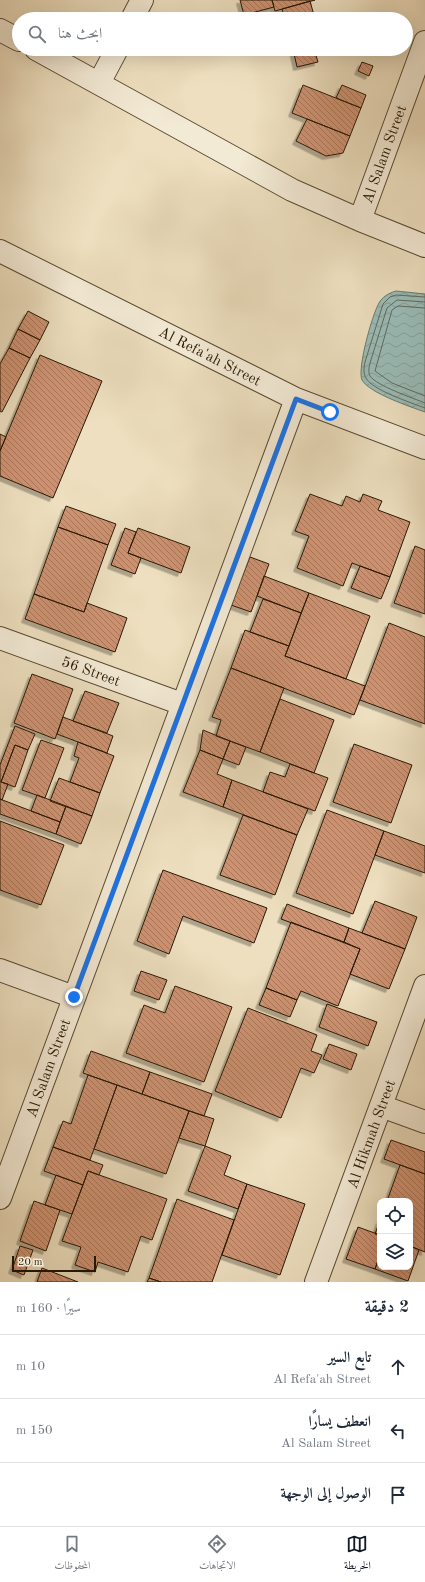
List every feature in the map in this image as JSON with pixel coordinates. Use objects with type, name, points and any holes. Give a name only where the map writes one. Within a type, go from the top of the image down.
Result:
[{"type":"street","points":[[136,12],[142,0]]},
{"type":"street","points":[[0,30],[12,36]]},
{"type":"street","name":"Al Salam Street","points":[[360,220],[425,42]]},
{"type":"street","points":[[49,56],[292,190],[360,220],[425,246]]},
{"type":"street","points":[[99,83],[113,56]]},
{"type":"street","name":"Al Refa'ah Street","points":[[3,259],[296,399],[425,448]]},
{"type":"street","name":"Al Salam Street","points":[[0,1198],[296,399]]},
{"type":"street","name":"56 Street","points":[[0,638],[182,704]]},
{"type":"street","points":[[0,970],[74,997]]},
{"type":"street","name":"Al Hikmah Street","points":[[316,1282],[425,986]]},
{"type":"street","points":[[381,1106],[425,1122]]},
{"type":"water","points":[[396,291],[425,294],[425,412],[381,395],[366,385],[362,380],[361,374],[363,354],[376,309],[384,297]]},
{"type":"building","points":[[240,0],[272,0],[274,7],[255,12],[243,12]]},
{"type":"building","points":[[272,0],[315,0],[275,11]]},
{"type":"building","points":[[310,1],[313,12],[283,12],[282,9]]},
{"type":"building","points":[[295,56],[316,56],[318,62],[297,67]]},
{"type":"building","points":[[362,62],[373,66],[369,76],[358,71]]},
{"type":"building","points":[[303,85],[361,108],[350,136],[292,113]]},
{"type":"building","points":[[342,85],[366,95],[361,108],[336,98]]},
{"type":"building","points":[[307,119],[350,136],[343,153],[326,156],[296,141]]},
{"type":"building","points":[[28,311],[49,322],[40,340],[18,329]]},
{"type":"building","points":[[18,329],[40,340],[30,358],[9,348]]},
{"type":"building","points":[[9,348],[30,358],[2,412],[0,411],[0,364]]},
{"type":"building","points":[[40,355],[102,381],[53,498],[0,476],[0,451]]},
{"type":"building","points":[[0,434],[6,437],[0,451]]},
{"type":"building","points":[[310,494],[342,506],[346,496],[360,502],[363,494],[382,501],[378,510],[410,522],[390,577],[352,563],[343,586],[297,568],[309,536],[295,531]]},
{"type":"building","points":[[66,506],[116,524],[108,545],[58,527]]},
{"type":"building","points":[[58,527],[108,545],[84,612],[34,594]]},
{"type":"building","points":[[125,528],[136,532],[128,553],[141,558],[135,574],[111,565]]},
{"type":"building","points":[[138,528],[190,547],[181,573],[128,553]]},
{"type":"building","points":[[415,546],[425,550],[425,614],[394,603]]},
{"type":"building","points":[[250,557],[269,564],[251,612],[231,605]]},
{"type":"building","points":[[360,566],[390,577],[381,599],[351,588]]},
{"type":"building","points":[[264,576],[309,593],[301,613],[257,596]]},
{"type":"building","points":[[309,593],[370,616],[346,679],[285,656]]},
{"type":"building","points":[[34,594],[84,612],[87,603],[127,618],[115,652],[25,619]]},
{"type":"building","points":[[263,599],[301,613],[289,646],[250,632]]},
{"type":"building","points":[[389,623],[425,637],[425,724],[360,700]]},
{"type":"building","points":[[245,630],[289,646],[285,656],[365,686],[354,715],[231,668]]},
{"type":"building","points":[[231,668],[284,688],[260,752],[216,736],[221,720],[212,717]]},
{"type":"building","points":[[32,674],[73,689],[55,739],[14,723]]},
{"type":"building","points":[[85,691],[119,703],[107,733],[73,721]]},
{"type":"building","points":[[280,699],[334,720],[314,773],[260,752]]},
{"type":"building","points":[[63,717],[113,736],[107,753],[57,734]]},
{"type":"building","points":[[15,726],[35,734],[28,750],[15,745],[1,782],[8,784],[2,800],[0,799],[0,765]]},
{"type":"building","points":[[203,730],[230,741],[223,759],[200,750]]},
{"type":"building","points":[[41,740],[64,748],[45,798],[22,790]]},
{"type":"building","points":[[230,741],[246,747],[239,765],[223,759]]},
{"type":"building","points":[[78,742],[114,756],[100,793],[70,782],[79,758],[74,756]]},
{"type":"building","points":[[354,744],[412,765],[391,823],[333,802]]},
{"type":"building","points":[[15,745],[28,750],[15,787],[1,782]]},
{"type":"building","points":[[200,750],[223,759],[217,774],[232,780],[223,807],[183,792]]},
{"type":"building","points":[[290,764],[328,778],[315,811],[263,792],[270,772],[285,777]]},
{"type":"building","points":[[59,778],[100,793],[92,816],[50,801]]},
{"type":"building","points":[[232,780],[308,809],[297,835],[223,807]]},
{"type":"building","points":[[37,795],[66,806],[60,822],[31,811]]},
{"type":"building","points":[[0,799],[60,822],[56,834],[0,814]]},
{"type":"building","points":[[66,806],[92,816],[81,844],[56,834]]},
{"type":"building","points":[[327,810],[384,831],[353,914],[296,893]]},
{"type":"building","points":[[243,815],[297,835],[275,895],[220,875]]},
{"type":"building","points":[[0,821],[64,845],[41,905],[0,890]]},
{"type":"building","points":[[384,831],[425,846],[425,873],[375,855]]},
{"type":"building","points":[[163,870],[267,908],[254,943],[183,916],[169,954],[137,941]]},
{"type":"building","points":[[375,901],[417,917],[405,949],[362,933]]},
{"type":"building","points":[[287,904],[349,928],[344,942],[281,919]]},
{"type":"building","points":[[291,922],[360,949],[338,1006],[301,991],[297,1000],[266,988]]},
{"type":"building","points":[[349,928],[405,949],[389,989],[350,974],[360,949],[344,942]]},
{"type":"building","points":[[141,971],[167,980],[159,1000],[134,991]]},
{"type":"building","points":[[175,986],[232,1007],[204,1082],[126,1053],[144,1005],[165,1013]]},
{"type":"building","points":[[266,988],[297,1000],[290,1017],[259,1005]]},
{"type":"building","points":[[327,1004],[377,1022],[368,1046],[319,1027]]},
{"type":"building","points":[[248,1008],[317,1035],[311,1051],[322,1055],[314,1073],[301,1068],[281,1118],[215,1091]]},
{"type":"building","points":[[329,1044],[357,1054],[351,1070],[323,1059]]},
{"type":"building","points":[[91,1051],[150,1072],[142,1094],[83,1073]]},
{"type":"building","points":[[150,1072],[212,1094],[204,1116],[142,1094]]},
{"type":"building","points":[[88,1075],[117,1085],[90,1160],[53,1147],[63,1121],[71,1124]]},
{"type":"building","points":[[117,1085],[189,1111],[166,1174],[94,1149]]},
{"type":"building","points":[[189,1111],[214,1119],[205,1146],[179,1138]]},
{"type":"building","points":[[391,1140],[425,1152],[425,1174],[384,1159]]},
{"type":"building","points":[[205,1146],[231,1156],[224,1175],[247,1184],[238,1209],[188,1191]]},
{"type":"building","points":[[53,1147],[103,1165],[99,1175],[88,1171],[83,1185],[44,1171]]},
{"type":"building","points":[[400,1165],[425,1174],[425,1252],[413,1247],[413,1198],[388,1198]]},
{"type":"building","points":[[88,1171],[167,1199],[152,1240],[141,1236],[128,1272],[98,1262],[95,1272],[75,1265],[81,1247],[62,1241]]},
{"type":"building","points":[[56,1175],[83,1185],[72,1214],[45,1205]]},
{"type":"building","points":[[247,1184],[305,1204],[280,1275],[222,1255]]},
{"type":"building","points":[[177,1199],[234,1220],[212,1282],[161,1282],[149,1278]]},
{"type":"building","points":[[34,1201],[60,1210],[46,1251],[20,1241]]},
{"type":"building","points":[[358,1227],[377,1234],[377,1263],[375,1269],[346,1259]]},
{"type":"building","points":[[20,1246],[33,1250],[24,1275],[12,1270]]},
{"type":"building","points":[[413,1247],[419,1250],[413,1267]]},
{"type":"building","points":[[42,1268],[78,1282],[37,1282]]},
{"type":"building","points":[[378,1270],[412,1270],[408,1281]]},
{"type":"building","points":[[149,1278],[161,1282],[147,1282]]},
{"type":"route","points":[[74,997],[296,399],[330,412]]}]
